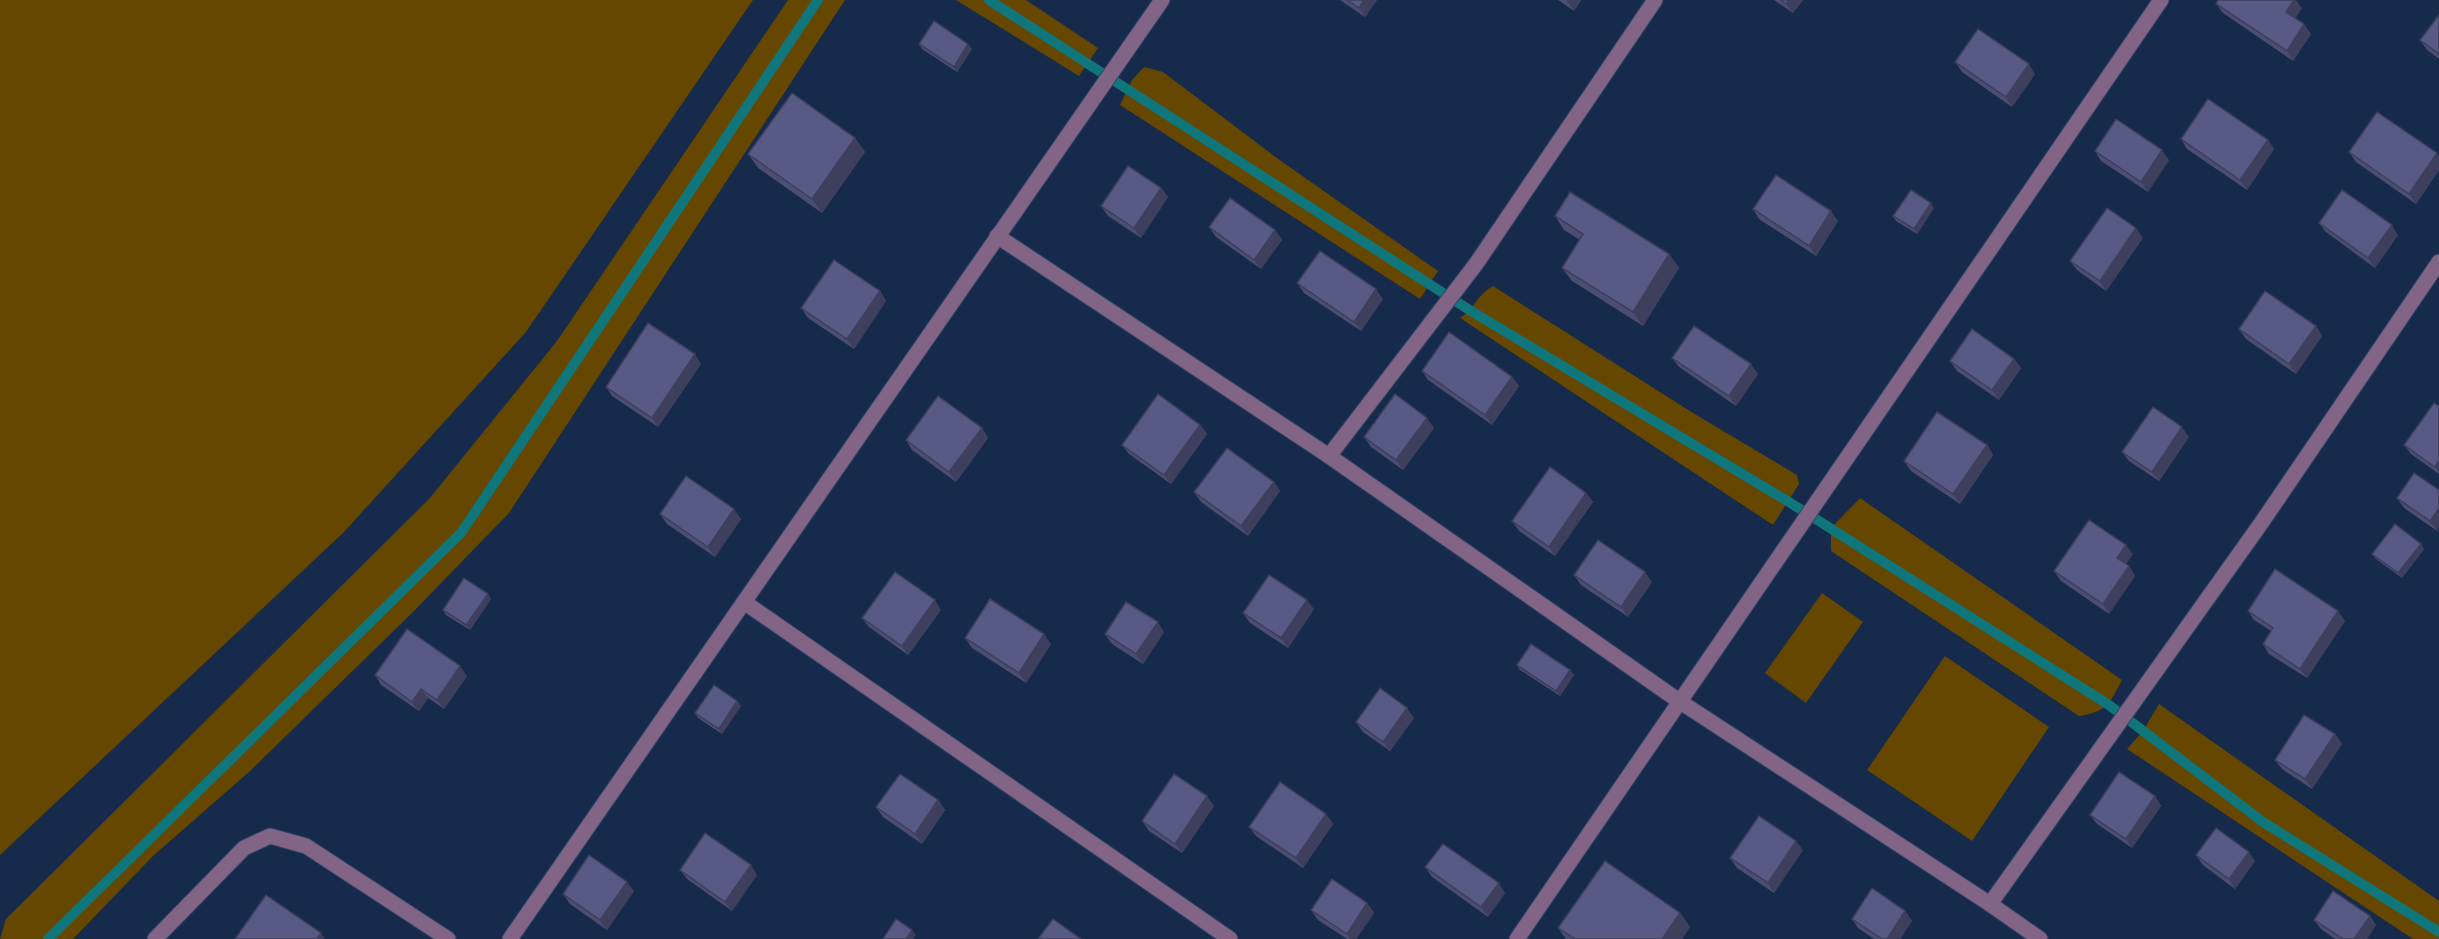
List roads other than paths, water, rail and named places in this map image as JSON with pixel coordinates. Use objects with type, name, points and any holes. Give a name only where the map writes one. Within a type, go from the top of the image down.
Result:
[{"type":"street","points":[[510,939],[1162,0]]},
{"type":"street","points":[[1329,456],[1476,264],[1655,0]]},
{"type":"street","points":[[1517,939],[2161,0]]},
{"type":"street","points":[[997,236],[1329,456],[1679,701],[2040,939]]},
{"type":"street","points":[[1990,904],[2262,522],[2439,262]]},
{"type":"street","points":[[744,602],[1230,939]]},
{"type":"street","points":[[155,939],[244,848],[270,836],[306,846],[448,939]]},
{"type":"waterway","points":[[48,939],[461,533],[818,0]]},
{"type":"waterway","points":[[989,0],[1471,311],[1789,502],[2109,705],[2263,822],[2439,932]]}]
